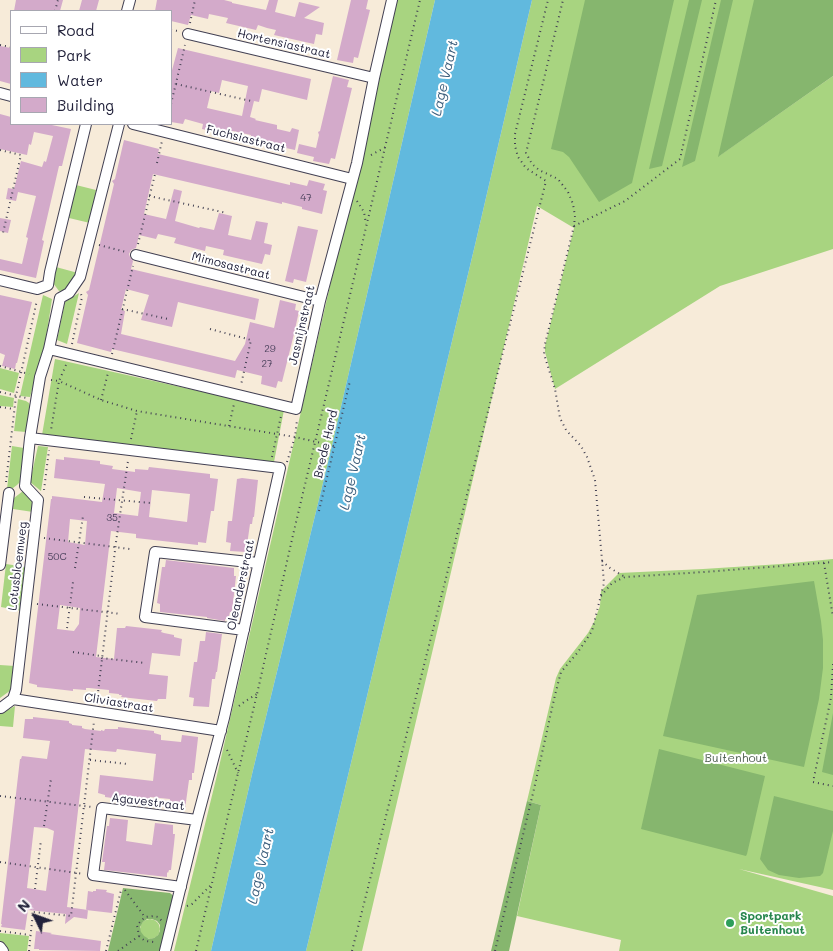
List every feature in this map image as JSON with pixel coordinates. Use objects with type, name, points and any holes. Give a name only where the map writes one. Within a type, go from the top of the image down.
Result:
[{"type":"street","name":"Jasmijnstraat","points":[[296,409],[320,301],[357,163],[392,0]]},
{"type":"street","name":"Hortensiastraat","points":[[188,34],[374,78]]},
{"type":"street","points":[[44,287],[50,272],[86,125]]},
{"type":"street","points":[[24,486],[40,378],[49,349],[60,298],[69,293],[80,277],[119,125]]},
{"type":"street","name":"Fuchsiastraat","points":[[137,125],[352,179]]},
{"type":"street","name":"Mimosastraat","points":[[136,255],[320,301]]},
{"type":"street","points":[[0,280],[36,289],[44,287],[60,298]]},
{"type":"street","points":[[49,349],[296,409]]},
{"type":"street","points":[[30,438],[275,468]]},
{"type":"street","name":"Oleanderstraat","points":[[165,951],[224,718],[258,563],[275,468]]},
{"type":"street","points":[[4,493],[24,486]]},
{"type":"street","points":[[24,486],[38,500]]},
{"type":"street","name":"Lotusbloemweg","points":[[0,566],[4,493]]},
{"type":"street","name":"Lotusbloemweg","points":[[13,699],[16,690],[38,500]]},
{"type":"street","points":[[244,630],[145,617],[155,552],[258,563]]},
{"type":"street","points":[[0,711],[13,699]]},
{"type":"street","name":"Cliviastraat","points":[[13,699],[220,734]]},
{"type":"street","name":"Agavestraat","points":[[93,875],[102,808],[197,820]]},
{"type":"street","points":[[93,875],[181,887]]},
{"type":"street","points":[[0,947],[3,951]]},
{"type":"path","points":[[172,100],[195,0]]},
{"type":"path","points":[[196,951],[420,0]]},
{"type":"path","points":[[352,951],[546,182],[526,168],[518,157],[514,146],[515,134],[548,0]]},
{"type":"path","points":[[495,951],[561,672],[592,631],[604,583],[595,480],[581,446],[566,430],[560,418],[544,354],[574,226],[573,204],[568,192],[558,179],[539,170],[532,164],[526,153],[563,0]]},
{"type":"path","points":[[574,226],[625,201],[680,159],[716,0]]},
{"type":"path","points":[[176,84],[251,101]]},
{"type":"path","points":[[357,163],[386,147]]},
{"type":"path","points":[[0,150],[21,155],[3,233],[0,233]]},
{"type":"path","points":[[526,168],[532,164]]},
{"type":"path","points":[[101,400],[154,174]]},
{"type":"path","points":[[349,191],[364,212],[366,226]]},
{"type":"path","points":[[149,196],[227,213]]},
{"type":"path","points":[[89,243],[136,255]]},
{"type":"path","points":[[38,500],[44,492],[58,381],[70,354],[82,297],[76,283]]},
{"type":"path","points":[[4,493],[16,396],[44,287]]},
{"type":"path","points":[[122,310],[168,320]]},
{"type":"path","points":[[210,329],[251,340],[228,426]]},
{"type":"path","points":[[0,366],[40,378],[58,381],[101,400],[137,411],[295,437],[334,446]]},
{"type":"path","name":"Brede Hard","points":[[319,511],[350,381]]},
{"type":"path","points":[[0,392],[36,400]]},
{"type":"path","points":[[283,405],[277,434],[275,468],[286,463],[295,437],[296,409]]},
{"type":"path","points":[[0,407],[14,409]]},
{"type":"path","points":[[29,951],[33,912],[71,916],[83,806],[122,501],[129,449],[137,411]]},
{"type":"path","points":[[84,497],[151,502]]},
{"type":"path","points":[[75,568],[82,516]]},
{"type":"path","points":[[34,537],[130,549]]},
{"type":"path","points":[[602,561],[625,577]]},
{"type":"path","points":[[600,597],[612,583],[625,577],[833,562]]},
{"type":"path","points":[[824,563],[833,617]]},
{"type":"path","points":[[67,628],[73,582]]},
{"type":"path","points":[[26,603],[121,614]]},
{"type":"path","points":[[73,652],[101,656],[102,658],[145,663]]},
{"type":"path","points":[[833,664],[831,698],[813,782],[833,786]]},
{"type":"path","points":[[224,718],[257,694]]},
{"type":"path","points":[[220,734],[238,772]]},
{"type":"path","points":[[89,760],[128,764]]},
{"type":"path","points":[[44,826],[51,779]]},
{"type":"path","points":[[0,796],[102,808]]},
{"type":"path","points":[[35,889],[41,840]]},
{"type":"path","points":[[0,862],[93,875]]},
{"type":"path","points":[[175,912],[192,904],[213,883]]},
{"type":"path","points":[[106,951],[122,886],[144,917]]},
{"type":"path","points":[[157,940],[154,942],[145,941],[139,936],[137,925],[144,917],[154,916],[162,921],[165,918]]},
{"type":"path","points":[[0,931],[31,935]]},
{"type":"path","points":[[118,951],[139,936]]},
{"type":"green space","points":[[396,0],[435,0],[331,450],[211,951],[174,951],[218,771]]},
{"type":"green space","points":[[532,0],[833,0],[719,156],[833,76],[833,249],[720,286],[555,389],[545,346],[574,228],[537,206],[362,951],[306,951],[475,245]]},
{"type":"green space","points":[[585,0],[674,0],[632,183],[599,202],[569,157],[563,152],[551,149]]},
{"type":"green space","points":[[689,0],[702,0],[662,166],[649,169]]},
{"type":"green space","points":[[721,0],[733,0],[695,161],[682,167]]},
{"type":"green space","points":[[754,0],[833,0],[833,76],[718,157]]},
{"type":"green space","points":[[76,185],[96,190],[90,223],[69,218]]},
{"type":"green space","points":[[56,267],[78,273],[66,290],[59,291],[53,283]]},
{"type":"green space","points":[[79,293],[67,344],[57,340],[65,302]]},
{"type":"green space","points":[[43,295],[52,299],[45,345],[30,397],[20,396]]},
{"type":"green space","points":[[55,359],[284,410],[274,462],[42,435]]},
{"type":"green space","points":[[0,368],[19,373],[14,393],[0,389]]},
{"type":"green space","points":[[0,395],[14,398],[13,407],[0,406]]},
{"type":"green space","points":[[18,399],[26,401],[30,406],[26,432],[14,431]]},
{"type":"green space","points":[[12,446],[24,448],[21,481],[13,488],[7,489]]},
{"type":"green space","points":[[38,446],[48,447],[41,491],[30,482]]},
{"type":"green space","points":[[23,491],[34,501],[33,512],[13,509],[14,498]]},
{"type":"green space","name":"Buitenhout","points":[[833,559],[833,890],[739,869],[833,896],[833,951],[619,951],[621,940],[517,916],[541,805],[527,801],[556,678],[560,669],[588,633],[594,622],[600,606],[601,591],[619,573],[781,564]]},
{"type":"green space","points":[[6,564],[26,567],[22,611],[1,607]]},
{"type":"green space","points":[[814,581],[823,640],[823,668],[819,699],[804,767],[663,736],[697,595]]},
{"type":"green space","points":[[0,665],[15,666],[11,690],[0,698]]},
{"type":"green space","points":[[15,706],[13,727],[0,726],[0,712]]},
{"type":"green space","points":[[833,713],[833,775],[822,772]]},
{"type":"green space","points":[[659,749],[765,776],[746,856],[641,829]]},
{"type":"green space","points":[[774,796],[833,811],[833,831],[823,873],[820,876],[799,878],[779,875],[768,870],[760,859]]},
{"type":"green space","points":[[527,801],[541,805],[509,951],[491,951]]},
{"type":"green space","points":[[123,888],[170,893],[176,898],[163,951],[108,951]],"holes":[[[147,919],[152,919],[160,925],[160,931],[154,938],[149,939],[144,936],[140,927]]]},
{"type":"green space","points":[[150,919],[157,922],[160,929],[157,936],[150,939],[143,936],[140,929],[143,922]]},
{"type":"green space","points":[[0,933],[29,936],[27,951],[8,951],[0,941]]},
{"type":"water","name":"Lage Vaart","points":[[435,0],[532,0],[306,951],[211,951],[331,450]]},
{"type":"building","points":[[16,0],[63,0],[60,10],[14,10]]},
{"type":"building","points":[[82,0],[99,0],[96,10],[79,10]]},
{"type":"building","points":[[157,0],[224,0],[266,10],[269,0],[278,0],[275,12],[295,17],[299,2],[320,7],[304,18],[324,23],[322,35],[316,34],[314,44],[274,35],[276,30],[258,25],[256,30],[226,23],[228,18],[209,14],[208,19],[191,15],[188,25],[172,21],[172,10],[155,10]]},
{"type":"building","points":[[351,0],[368,0],[366,9],[370,10],[358,58],[354,57],[353,63],[337,60]]},
{"type":"building","points":[[0,46],[10,48],[10,84],[0,81]]},
{"type":"building","points":[[178,48],[311,79],[307,100],[262,89],[259,102],[254,101],[250,117],[277,125],[277,129],[290,132],[292,128],[299,130],[295,150],[250,140],[251,135],[233,131],[232,136],[202,129],[203,124],[185,119],[183,124],[172,122],[172,70]],"holes":[[[222,80],[248,86],[242,116],[207,108],[211,91],[219,93]]]},
{"type":"building","points":[[333,76],[349,80],[347,87],[352,88],[335,159],[331,158],[329,164],[313,161],[314,157],[297,153],[299,144],[316,148],[318,132],[320,131]]},
{"type":"building","points":[[0,114],[10,117],[10,125],[52,125],[71,129],[62,166],[59,166],[42,240],[44,241],[36,278],[0,270],[0,259],[22,264],[28,238],[26,237],[36,196],[18,192],[16,201],[6,199],[8,188],[14,189],[21,161],[42,167],[44,161],[46,162],[53,136],[34,132],[27,155],[0,149]]},
{"type":"building","points":[[124,140],[159,149],[158,154],[290,185],[290,182],[307,186],[309,180],[325,184],[323,190],[327,191],[322,214],[282,202],[282,204],[153,174],[144,214],[166,219],[174,189],[182,191],[175,221],[214,230],[219,213],[232,216],[228,235],[251,240],[256,221],[268,223],[264,243],[272,245],[270,255],[265,254],[262,264],[223,255],[224,250],[206,246],[205,251],[174,243],[176,238],[158,234],[156,239],[139,235],[136,248],[131,250],[129,254],[133,261],[131,269],[259,299],[255,320],[178,302],[172,327],[141,320],[149,295],[126,289],[121,310],[125,311],[121,334],[235,361],[245,344],[250,322],[274,328],[280,300],[296,304],[295,310],[299,311],[294,334],[282,382],[278,381],[276,388],[261,384],[262,376],[237,370],[235,378],[112,349],[111,352],[77,343],[88,295],[86,292],[89,290],[114,184],[112,181],[115,179]]},
{"type":"building","points":[[0,218],[11,220],[8,233],[0,231]]},
{"type":"building","points":[[298,226],[318,230],[306,282],[294,279],[293,283],[285,281]]},
{"type":"building","points":[[0,295],[32,302],[15,369],[2,366],[5,355],[0,353]]},
{"type":"building","points":[[64,457],[100,461],[100,464],[113,466],[112,469],[135,472],[135,469],[148,470],[149,467],[210,474],[210,478],[218,479],[214,511],[211,511],[206,543],[198,542],[198,545],[136,538],[136,534],[111,531],[96,657],[114,659],[117,628],[125,628],[126,626],[162,630],[161,632],[182,639],[180,656],[152,653],[149,674],[168,676],[166,699],[158,699],[157,701],[121,697],[122,695],[109,693],[109,690],[86,688],[86,690],[73,689],[73,691],[37,687],[37,685],[29,683],[52,496],[102,502],[105,484],[54,478],[56,459],[64,460]],"holes":[[[117,488],[141,492],[138,516],[114,513]],[[152,490],[190,494],[187,522],[149,517]],[[70,519],[87,521],[85,545],[68,542]],[[60,605],[80,608],[79,624],[74,631],[57,629]]]},
{"type":"building","points":[[237,479],[258,480],[254,517],[252,524],[250,524],[246,552],[230,551],[231,543],[226,542],[228,521],[232,521]]},
{"type":"building","points":[[166,560],[234,568],[234,576],[236,576],[232,612],[230,612],[228,620],[160,612],[160,604],[157,603],[162,567],[165,567]]},
{"type":"building","points":[[206,632],[222,634],[217,672],[215,679],[212,679],[209,707],[193,706],[194,698],[189,697],[194,662],[197,662],[200,641],[205,641]]},
{"type":"building","points":[[33,717],[69,721],[72,725],[101,731],[105,729],[118,729],[118,727],[154,731],[154,733],[161,735],[161,740],[181,742],[182,735],[198,738],[194,773],[192,773],[192,780],[189,780],[185,809],[169,807],[170,799],[150,797],[150,800],[142,800],[141,802],[105,797],[105,795],[98,793],[100,775],[153,781],[156,754],[117,749],[116,752],[85,749],[67,907],[88,910],[87,919],[74,917],[65,924],[66,914],[28,910],[25,930],[1,927],[1,924],[20,759],[22,756],[47,759],[50,741],[23,738],[25,719],[33,719]],"holes":[[[34,827],[47,828],[54,831],[46,891],[27,888]]]},
{"type":"building","points":[[110,818],[128,820],[126,841],[152,845],[155,823],[173,825],[173,834],[175,834],[171,870],[167,872],[167,877],[104,870],[105,862],[102,862],[107,826],[109,826]]},
{"type":"building","points":[[96,889],[107,890],[106,892],[114,894],[112,913],[86,910],[88,891],[93,892]]},
{"type":"building","points":[[36,931],[101,941],[100,951],[34,949]]},
{"type":"place","name":"Sportpark Buitenhout","points":[[730,923]]}]
